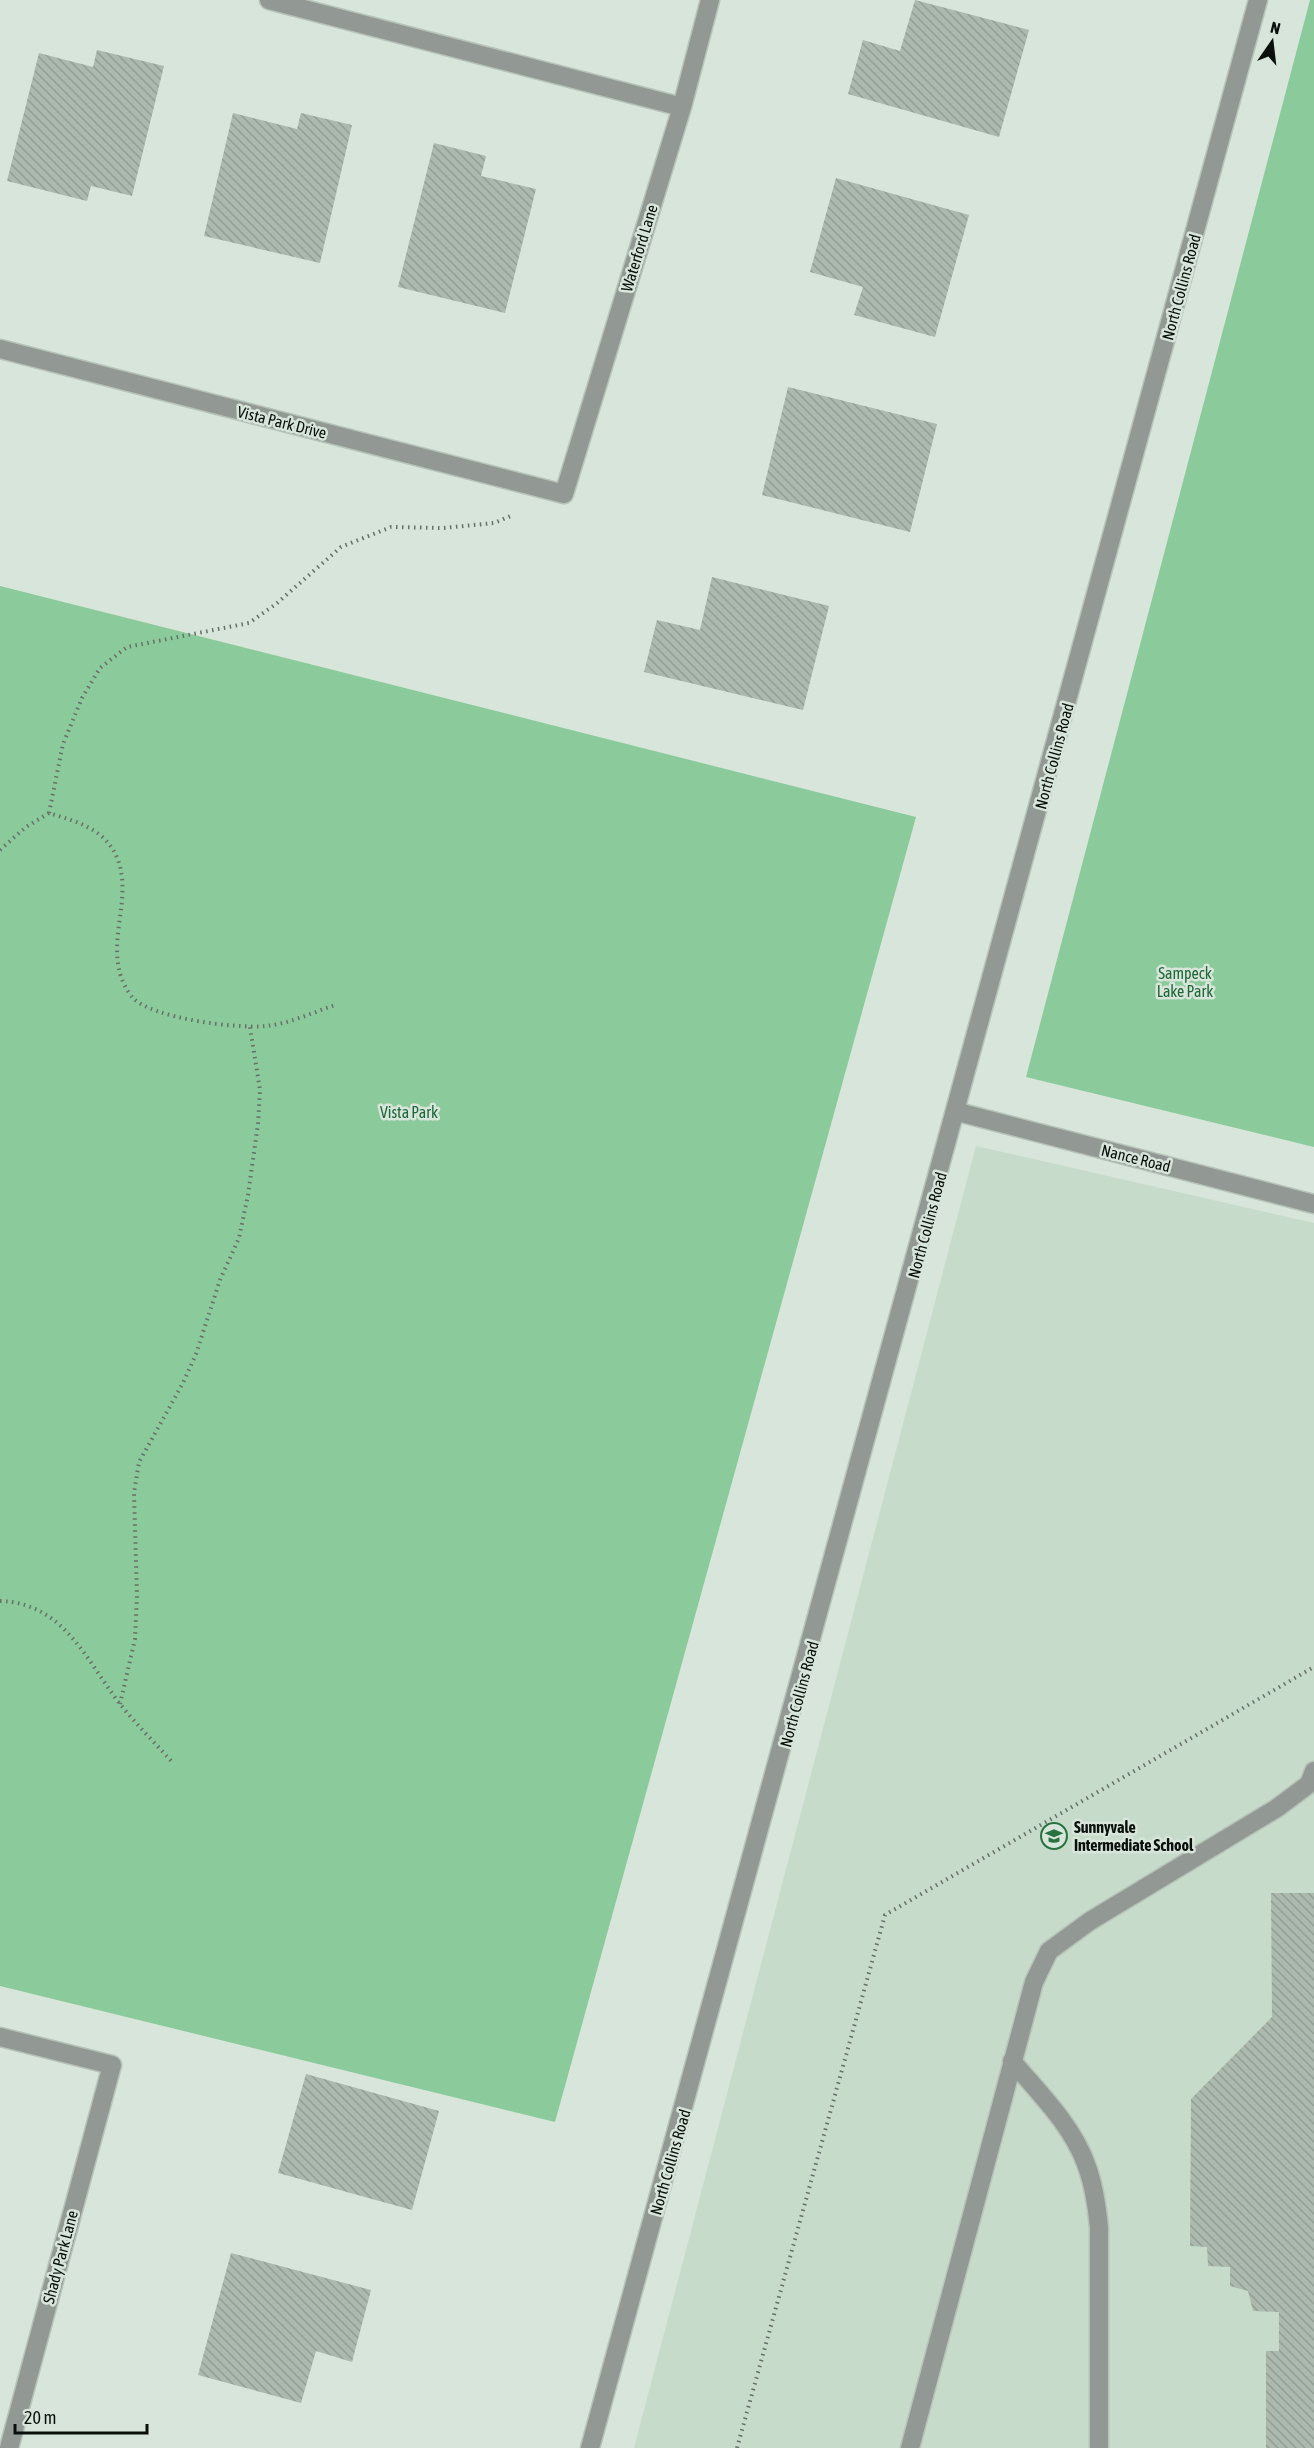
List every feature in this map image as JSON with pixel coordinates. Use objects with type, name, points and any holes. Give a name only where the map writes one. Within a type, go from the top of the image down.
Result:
[{"type":"street","points":[[269,0],[682,107]]},
{"type":"street","name":"Waterford Lane","points":[[564,494],[682,107],[710,0]]},
{"type":"street","name":"North Collins Road","points":[[590,2448],[958,1112],[1258,0]]},
{"type":"street","name":"Vista Park Drive","points":[[0,349],[564,494]]},
{"type":"street","name":"Nance Road","points":[[958,1112],[1314,1204]]},
{"type":"street","points":[[910,2448],[1034,1982],[1049,1951],[1090,1921],[1276,1808],[1309,1784],[1314,1771]]},
{"type":"street","name":"Shady Park Lane","points":[[0,2037],[112,2065],[9,2448]]},
{"type":"street","points":[[1012,2061],[1067,2128],[1086,2162],[1096,2195],[1099,2228],[1099,2448]]},
{"type":"path","points":[[0,850],[26,827],[49,813],[63,744],[82,698],[100,668],[127,647],[249,622],[276,604],[341,547],[391,528],[443,528],[494,523],[514,515]]},
{"type":"path","points":[[49,813],[93,828],[107,841],[118,860],[122,880],[116,945],[119,971],[132,997],[149,1009],[192,1020],[250,1027],[266,1026],[335,1005]]},
{"type":"path","points":[[120,1704],[135,1639],[134,1493],[139,1462],[183,1383],[196,1354],[220,1280],[239,1238],[248,1195],[258,1124],[260,1090],[250,1027]]},
{"type":"path","points":[[0,1601],[47,1613],[82,1647],[120,1704],[172,1762]]},
{"type":"path","points":[[737,2448],[885,1915],[1314,1668]]},
{"type":"shaded area","name":"Sunnyvale Intermediate School","points":[[976,1146],[1314,1223],[1314,2448],[634,2448]]},
{"type":"green space","name":"Sampeck Lake Park","points":[[1310,0],[1314,0],[1314,1147],[1026,1077]]},
{"type":"green space","name":"Vista Park","points":[[0,586],[916,817],[555,2122],[0,1986]]},
{"type":"building","points":[[915,0],[1029,30],[999,137],[848,94],[863,40],[900,51]]},
{"type":"building","points":[[97,50],[164,66],[132,196],[91,186],[87,201],[7,181],[39,53],[93,67]]},
{"type":"building","points":[[233,113],[297,129],[301,113],[352,125],[320,263],[204,236]]},
{"type":"building","points":[[434,143],[486,156],[481,176],[536,189],[505,313],[398,287]]},
{"type":"building","points":[[836,178],[969,215],[935,337],[854,315],[863,287],[810,272]]},
{"type":"building","points":[[788,387],[937,424],[910,532],[762,495]]},
{"type":"building","points":[[712,577],[829,606],[803,710],[644,672],[657,620],[700,630]]},
{"type":"building","points":[[1271,1893],[1314,1893],[1314,2448],[1266,2448],[1266,2351],[1279,2351],[1279,2312],[1253,2311],[1248,2291],[1230,2286],[1230,2267],[1208,2266],[1207,2247],[1190,2246],[1191,2099],[1272,2017]]},
{"type":"building","points":[[306,2074],[439,2111],[412,2210],[278,2173]]},
{"type":"building","points":[[231,2253],[371,2290],[352,2362],[316,2351],[301,2403],[198,2375]]},
{"type":"place","name":"Sunnyvale Intermediate School","points":[[1054,1836]]}]
